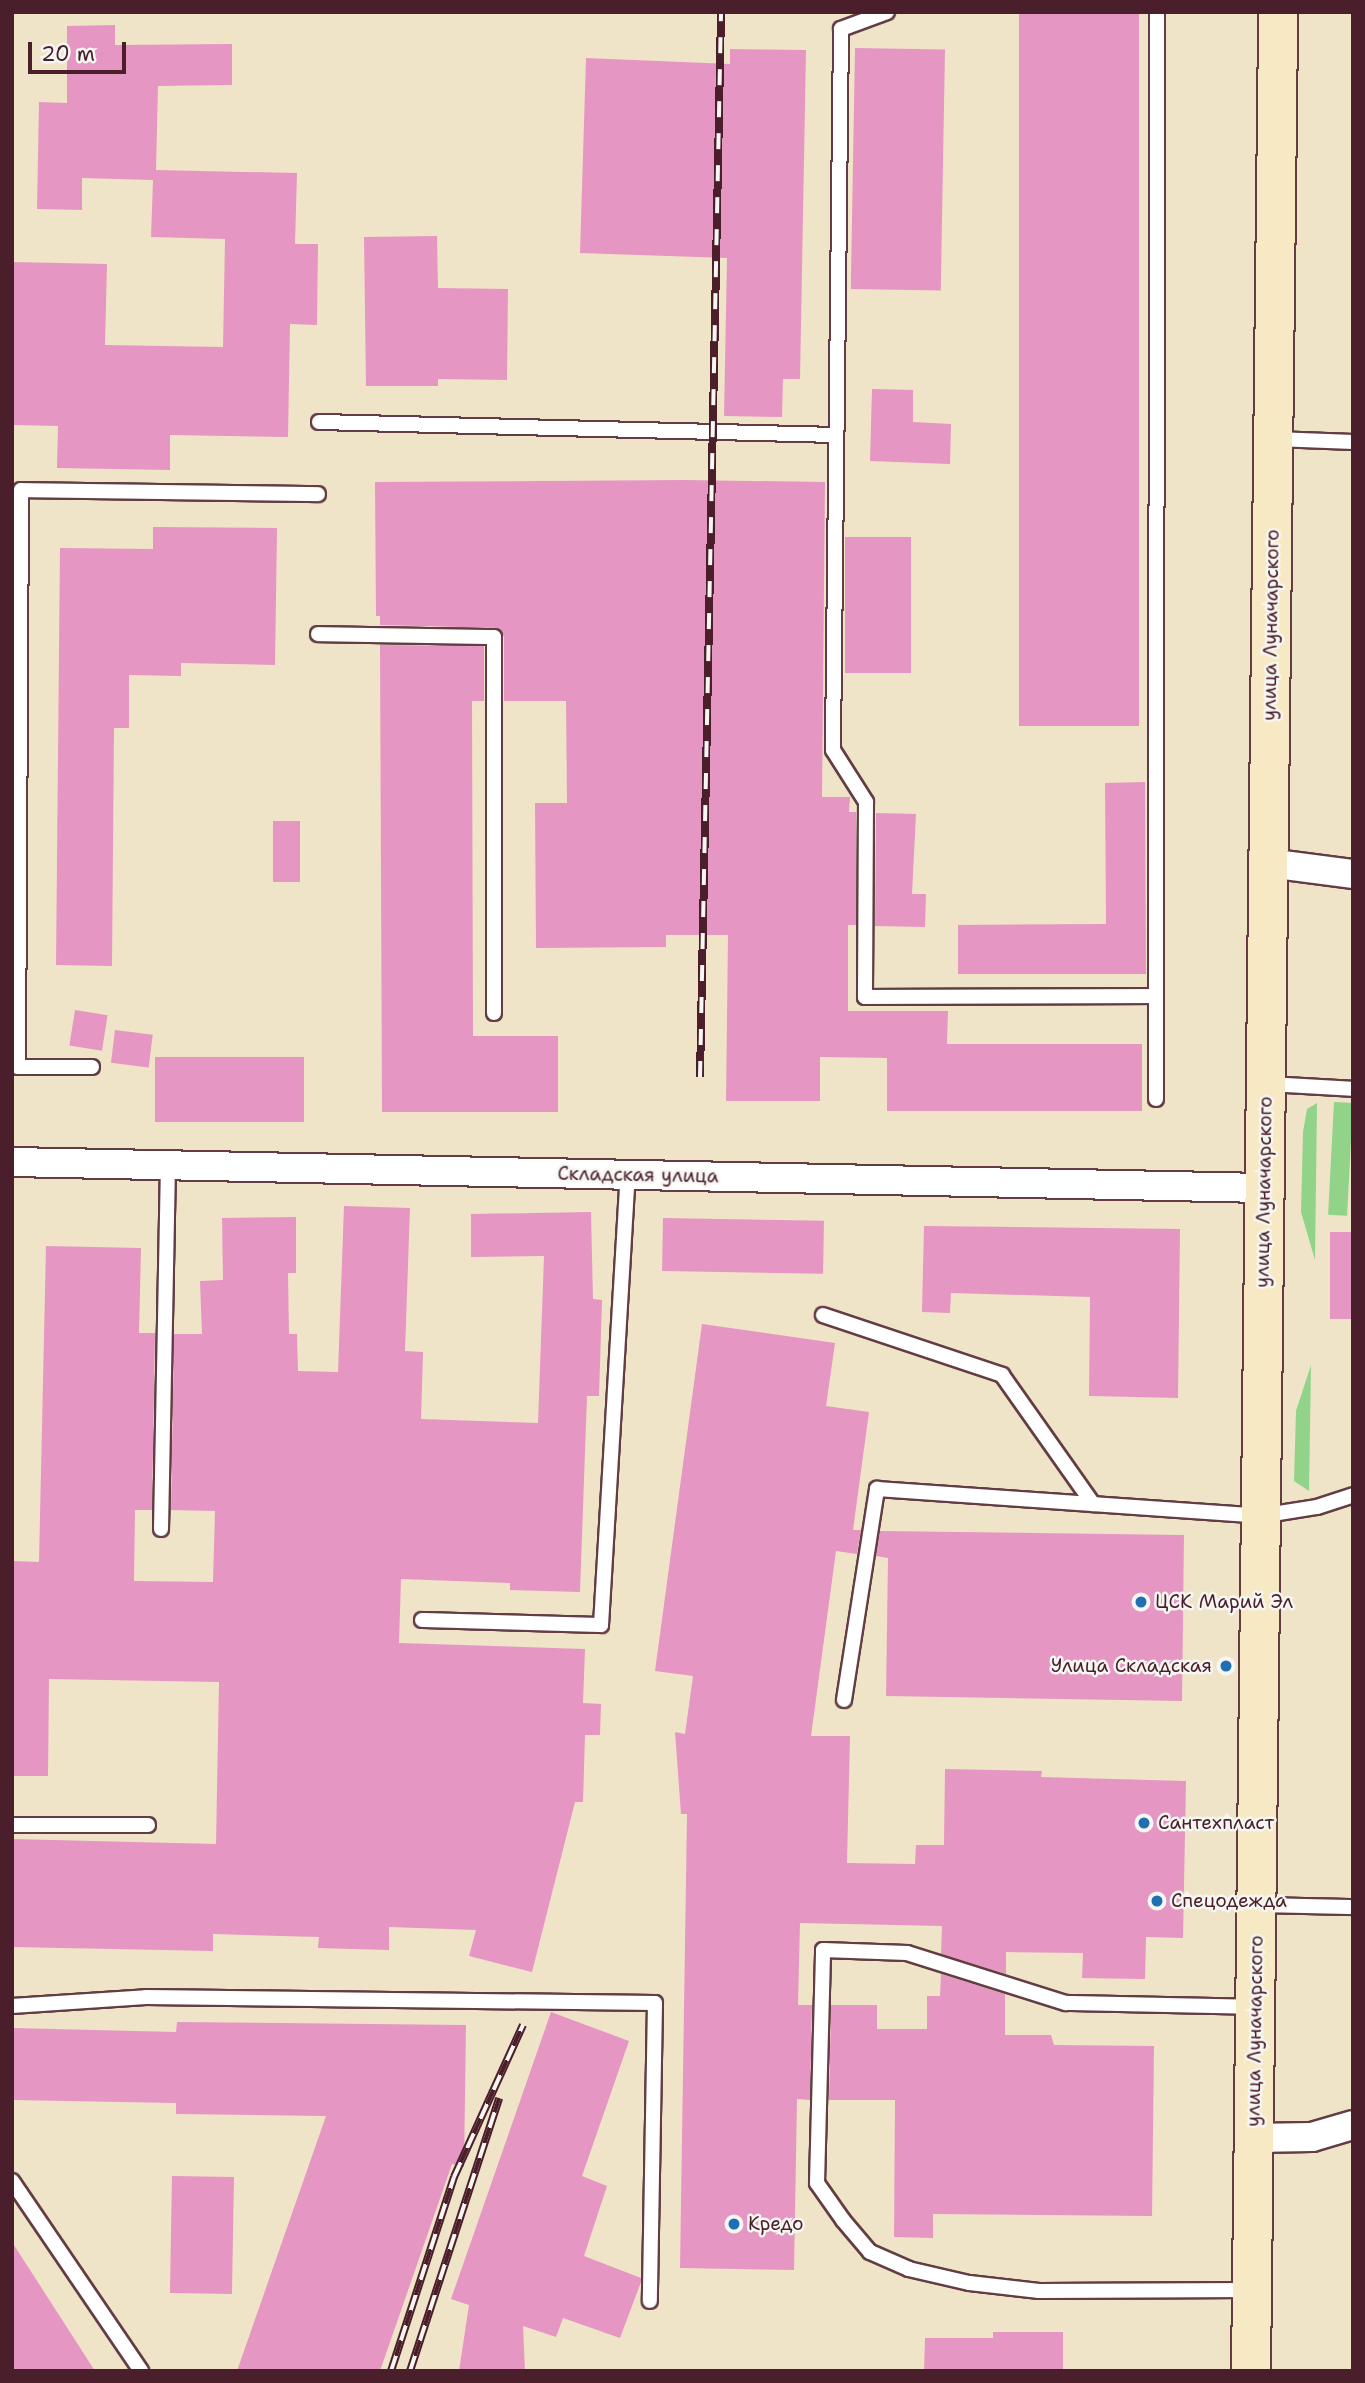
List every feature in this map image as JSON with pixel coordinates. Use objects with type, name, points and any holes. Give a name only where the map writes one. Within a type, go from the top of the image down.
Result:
[{"type":"main road","name":"улица Луначарского","points":[[1251,2371],[1278,12]]},
{"type":"street","points":[[1268,863],[1353,874]]},
{"type":"street","name":"Складская улица","points":[[12,1162],[1265,1188]]},
{"type":"street","points":[[1254,2138],[1312,2137],[1353,2125]]},
{"type":"lane","points":[[887,12],[841,29],[833,750],[866,803],[865,997],[1156,996]]},
{"type":"lane","points":[[1156,1099],[1157,12]]},
{"type":"lane","points":[[319,422],[836,435]]},
{"type":"lane","points":[[1273,439],[1353,442]]},
{"type":"lane","points":[[92,1067],[18,1067],[20,490],[318,494]]},
{"type":"lane","points":[[318,634],[494,637],[494,1013]]},
{"type":"lane","points":[[1266,1084],[1353,1089]]},
{"type":"lane","points":[[161,1529],[169,1165]]},
{"type":"lane","points":[[422,1620],[601,1625],[628,1175]]},
{"type":"lane","points":[[823,1315],[1002,1375],[1093,1504]]},
{"type":"lane","points":[[844,1700],[877,1489],[1261,1516],[1317,1507],[1353,1495]]},
{"type":"lane","points":[[12,1825],[148,1825]]},
{"type":"lane","points":[[1256,1905],[1353,1908]]},
{"type":"lane","points":[[1252,2290],[1039,2291],[969,2283],[909,2269],[870,2252],[817,2183],[823,1950],[907,1953],[1066,2003],[1255,2007]]},
{"type":"lane","points":[[12,2006],[146,1997],[654,2003],[650,2301]]},
{"type":"lane","points":[[12,2181],[141,2371]]},
{"type":"green space","points":[[1334,1102],[1353,1103],[1347,1216],[1328,1215]]},
{"type":"green space","points":[[1317,1103],[1315,1260],[1301,1212],[1303,1132],[1307,1109]]},
{"type":"green space","points":[[1311,1365],[1309,1491],[1294,1481],[1296,1411]]},
{"type":"building","points":[[1019,12],[1139,12],[1139,726],[1019,726]]},
{"type":"building","points":[[115,25],[115,45],[232,44],[232,85],[158,86],[156,170],[297,173],[295,244],[318,244],[317,325],[290,324],[288,437],[170,435],[170,470],[57,468],[58,426],[12,425],[12,262],[107,264],[105,345],[223,347],[225,239],[151,237],[153,180],[82,178],[82,210],[37,209],[39,102],[67,103],[67,26]]},
{"type":"building","points":[[855,48],[945,50],[941,291],[851,289]]},
{"type":"building","points":[[730,49],[806,50],[800,379],[783,379],[782,417],[724,416],[727,258],[580,253],[586,58],[730,64]]},
{"type":"building","points":[[437,236],[438,288],[508,289],[507,380],[438,379],[438,386],[366,386],[364,237]]},
{"type":"building","points":[[872,389],[913,390],[913,422],[951,424],[950,464],[870,461]]},
{"type":"building","points":[[375,482],[825,482],[822,797],[850,797],[849,812],[856,812],[856,925],[848,925],[848,1011],[948,1011],[947,1044],[1142,1044],[1142,1111],[887,1111],[887,1058],[820,1057],[820,1101],[726,1101],[728,935],[666,935],[666,947],[536,948],[535,803],[567,803],[566,701],[504,701],[504,637],[498,628],[380,625],[380,616],[376,616]]},
{"type":"building","points":[[153,527],[277,528],[275,665],[181,663],[181,676],[129,675],[129,728],[114,728],[112,966],[56,965],[60,548],[153,549]]},
{"type":"building","points":[[845,537],[911,537],[911,673],[845,673]]},
{"type":"building","points":[[380,645],[484,646],[484,701],[472,701],[473,1036],[558,1036],[558,1112],[382,1112]]},
{"type":"building","points":[[1145,782],[1146,974],[958,974],[958,925],[1106,924],[1105,783]]},
{"type":"building","points":[[876,813],[916,814],[912,894],[926,894],[925,927],[875,926]]},
{"type":"building","points":[[273,821],[300,821],[300,882],[273,882]]},
{"type":"building","points":[[75,1010],[108,1015],[102,1051],[69,1046]]},
{"type":"building","points":[[115,1030],[153,1035],[149,1067],[111,1063]]},
{"type":"building","points":[[155,1057],[304,1057],[304,1122],[155,1122]]},
{"type":"building","points":[[344,1206],[410,1208],[405,1351],[423,1352],[421,1419],[538,1423],[544,1256],[471,1257],[471,1214],[591,1212],[593,1299],[602,1300],[599,1396],[587,1396],[580,1592],[510,1590],[510,1583],[401,1579],[399,1643],[585,1649],[583,1703],[601,1704],[600,1735],[585,1735],[583,1802],[575,1802],[532,1972],[469,1956],[476,1930],[389,1927],[389,1950],[318,1948],[319,1937],[213,1934],[213,1951],[12,1947],[12,1839],[216,1844],[219,1682],[49,1679],[48,1776],[12,1776],[12,1561],[39,1562],[46,1246],[141,1248],[139,1333],[155,1333],[152,1510],[135,1510],[134,1581],[213,1582],[215,1511],[171,1510],[174,1334],[202,1334],[200,1281],[223,1280],[222,1218],[296,1217],[296,1273],[288,1273],[289,1334],[297,1334],[298,1371],[338,1372]]},
{"type":"building","points":[[663,1218],[824,1221],[823,1274],[662,1271]]},
{"type":"building","points":[[924,1226],[1180,1229],[1178,1398],[1089,1396],[1090,1297],[951,1293],[950,1313],[922,1312]]},
{"type":"building","points":[[1330,1232],[1353,1232],[1353,1319],[1330,1319]]},
{"type":"building","points":[[702,1324],[835,1343],[826,1406],[869,1412],[853,1530],[861,1530],[857,1554],[836,1551],[811,1736],[850,1736],[847,1863],[915,1864],[916,1845],[944,1845],[945,1769],[1042,1771],[1041,1777],[1186,1781],[1183,1938],[1146,1937],[1145,1979],[1082,1978],[1083,1953],[1006,1952],[1006,1974],[941,1954],[942,1926],[800,1923],[798,2005],[812,2005],[810,2100],[797,2099],[794,2270],[680,2268],[687,1814],[681,1814],[675,1732],[685,1734],[693,1676],[655,1671]]},
{"type":"building","points":[[880,1531],[1184,1535],[1182,1701],[886,1696],[888,1558],[876,1556]]},
{"type":"building","points":[[941,1974],[1005,1994],[1005,2035],[1051,2035],[1054,2045],[1154,2046],[1152,2216],[933,2214],[933,2238],[894,2237],[895,2100],[829,2100],[831,2005],[877,2005],[877,2029],[927,2029],[927,1996],[940,1996]]},
{"type":"building","points":[[551,2012],[629,2041],[582,2176],[607,2186],[584,2256],[641,2278],[641,2282],[620,2338],[563,2318],[556,2337],[523,2326],[525,2371],[459,2371],[469,2305],[451,2299]]},
{"type":"building","points":[[177,2022],[466,2025],[464,2167],[452,2164],[380,2371],[237,2371],[326,2116],[176,2114],[176,2103],[12,2100],[12,2028],[176,2032]]},
{"type":"building","points":[[172,2176],[234,2177],[232,2294],[170,2293]]},
{"type":"building","points":[[12,2242],[95,2371],[12,2371]]},
{"type":"building","points":[[993,2332],[1063,2332],[1063,2371],[924,2371],[925,2338],[993,2338]]},
{"type":"railway","points":[[700,1077],[721,12]]},
{"type":"railway","points":[[391,2371],[454,2177],[523,2025]]},
{"type":"railway","points":[[410,2371],[499,2098]]},
{"type":"place","name":"ЦСК Марий Эл","points":[[1141,1602]]},
{"type":"place","name":"Улица Складская","points":[[1226,1666]]},
{"type":"place","name":"Сантехпласт","points":[[1144,1823]]},
{"type":"place","name":"Спецодежда","points":[[1157,1901]]},
{"type":"place","name":"Кредо","points":[[734,2224]]}]
